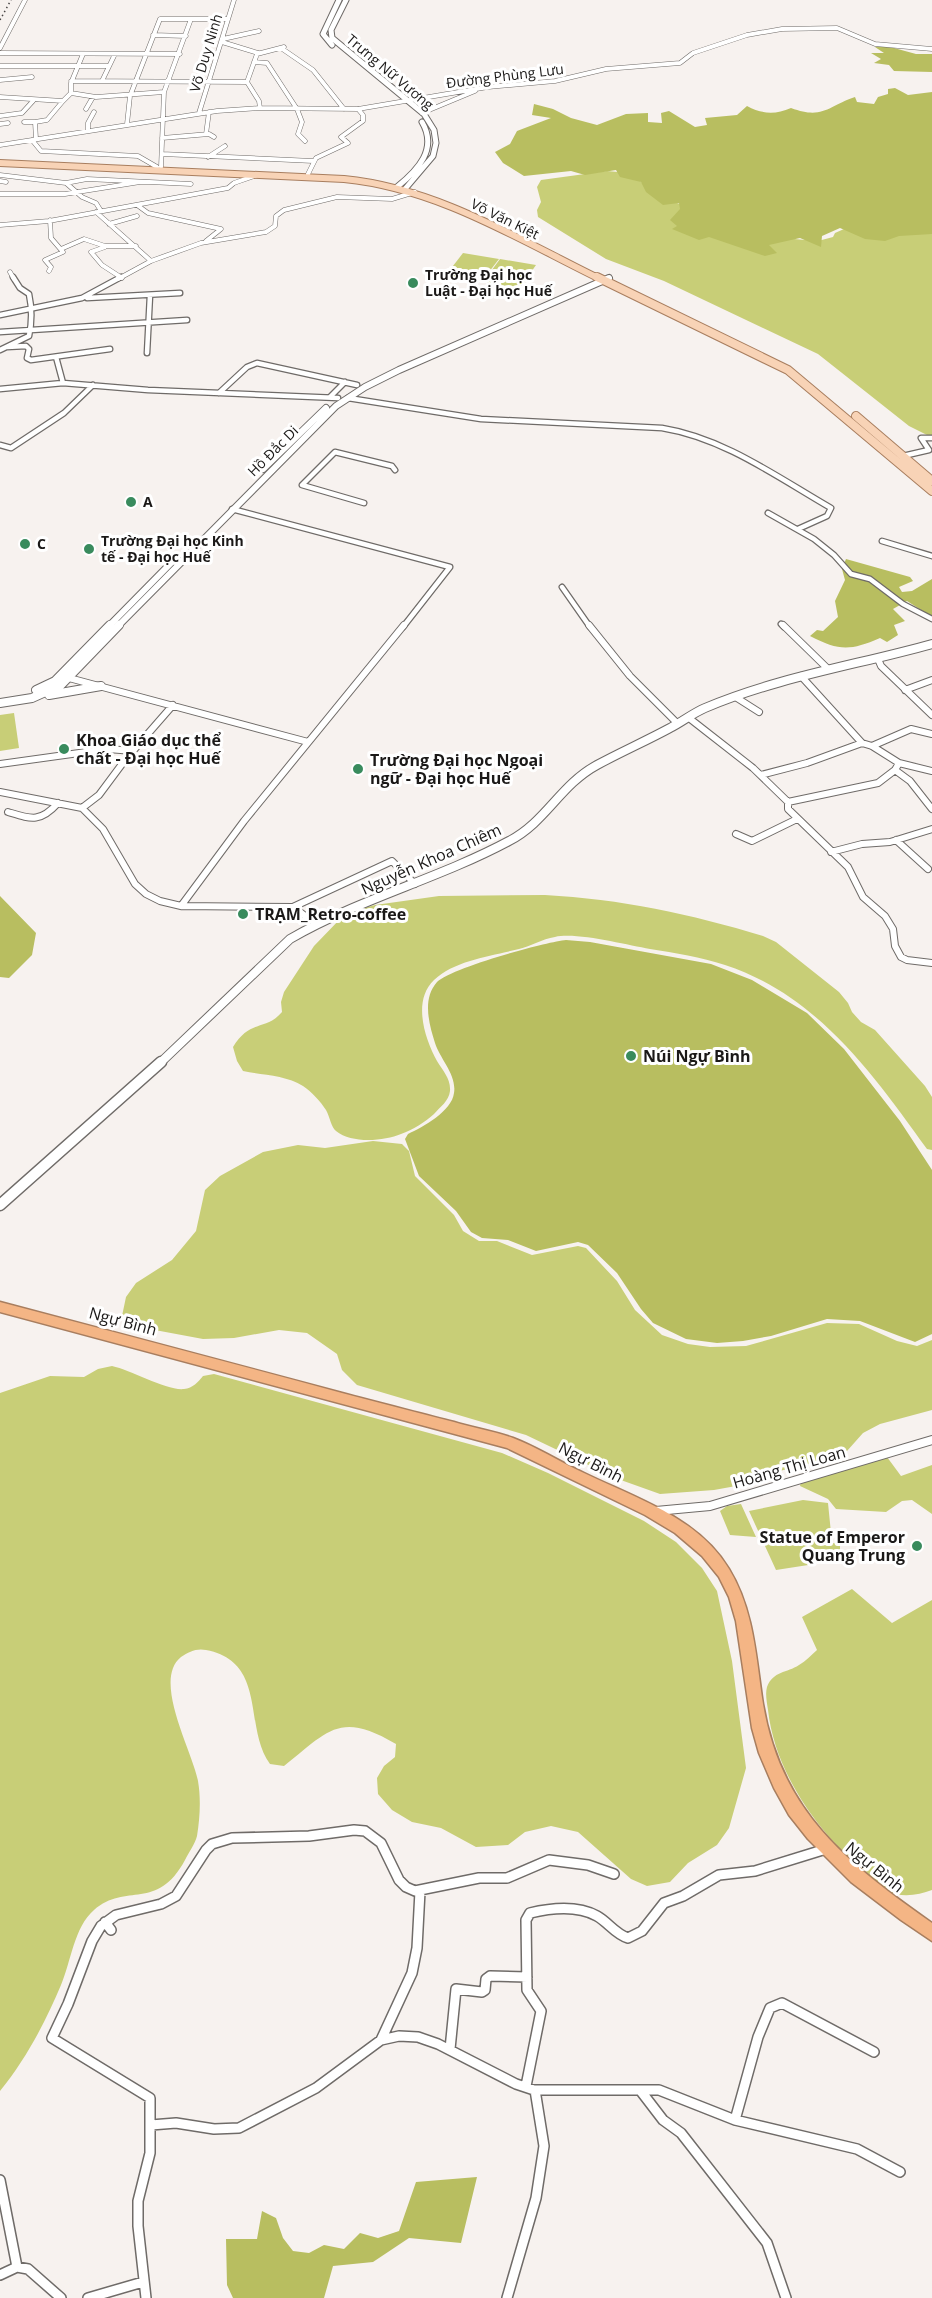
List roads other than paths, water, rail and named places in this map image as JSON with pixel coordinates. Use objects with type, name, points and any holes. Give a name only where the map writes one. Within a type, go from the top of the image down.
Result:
[{"type":"highway","name":"Ngự Bình","points":[[0,1306],[509,1443],[538,1455],[583,1480],[653,1511],[708,1552],[725,1574],[734,1593],[747,1637],[762,1738],[767,1755],[793,1808],[826,1849],[867,1887],[932,1933]]},
{"type":"main road","name":"Võ Văn Kiệt","points":[[0,161],[257,175],[308,174],[360,177],[403,186],[450,200],[812,383],[932,481]]},
{"type":"main road","name":"Võ Văn Kiệt","points":[[183,170],[357,180],[403,186],[518,236]]},
{"type":"main road","name":"Võ Văn Kiệt","points":[[603,278],[768,352],[803,372]]},
{"type":"main road","name":"Võ Văn Kiệt","points":[[812,383],[932,491]]},
{"type":"street","points":[[0,48],[25,0]]},
{"type":"street","name":"Võ Duy Ninh","points":[[199,113],[234,0]]},
{"type":"street","name":"Trưng Nữ Vương","points":[[342,1],[330,34],[408,102],[435,129],[438,143],[433,158],[403,186]]},
{"type":"street","name":"Trưng Nữ Vương","points":[[342,1],[323,34],[331,45],[401,103],[419,114],[428,130],[430,142],[426,157],[403,186]]},
{"type":"street","points":[[127,124],[130,96],[160,19],[228,20]]},
{"type":"street","points":[[35,122],[34,140],[41,151],[138,156],[159,168],[162,154],[161,119],[164,92],[180,54],[190,19]]},
{"type":"street","name":"Đường Phùng Lưu","points":[[0,145],[199,113],[260,108],[358,109],[485,87],[555,81],[606,69],[680,63],[693,53],[747,35],[801,28],[841,28],[875,44],[932,49]]},
{"type":"street","points":[[222,40],[259,31]]},
{"type":"street","points":[[153,35],[186,36]]},
{"type":"street","points":[[222,40],[258,53],[283,47],[313,70],[344,109]]},
{"type":"street","points":[[0,53],[180,54]]},
{"type":"street","points":[[33,66],[38,53]]},
{"type":"street","points":[[247,82],[258,53]]},
{"type":"street","points":[[24,122],[47,120],[71,93],[71,81],[83,54]]},
{"type":"street","points":[[102,81],[115,54]]},
{"type":"street","points":[[254,62],[267,63],[297,109],[302,122],[298,134],[305,141]]},
{"type":"street","points":[[354,64],[360,62]]},
{"type":"street","points":[[0,66],[109,66]]},
{"type":"street","points":[[0,80],[32,77]]},
{"type":"street","points":[[71,81],[247,82]]},
{"type":"street","points":[[247,82],[259,101],[260,108]]},
{"type":"street","points":[[419,114],[485,87]]},
{"type":"street","points":[[71,93],[93,97],[164,92]]},
{"type":"street","points":[[0,97],[33,101],[63,101]]},
{"type":"street","points":[[86,109],[93,97]]},
{"type":"street","points":[[0,116],[22,113],[33,101]]},
{"type":"street","points":[[162,154],[313,161],[348,143],[341,137],[363,121],[363,115],[358,109]]},
{"type":"street","points":[[88,131],[88,123],[93,112]]},
{"type":"street","points":[[206,134],[209,112]]},
{"type":"street","points":[[0,124],[8,123]]},
{"type":"street","points":[[162,138],[206,134],[214,137]]},
{"type":"street","points":[[208,157],[225,146]]},
{"type":"street","points":[[308,174],[313,161]]},
{"type":"street","points":[[183,170],[196,193]]},
{"type":"street","points":[[0,175],[66,183],[87,179],[191,184]]},
{"type":"street","points":[[0,225],[99,212],[230,187],[235,182],[257,175]]},
{"type":"street","points":[[0,181],[6,182]]},
{"type":"street","points":[[1,195],[78,192],[140,182]]},
{"type":"street","points":[[66,183],[82,197],[96,203],[99,212],[109,224],[151,261]]},
{"type":"street","points":[[82,298],[151,261],[201,243],[270,230],[275,225],[276,216],[281,212],[330,198],[349,196],[392,199],[415,192]]},
{"type":"street","points":[[137,205],[148,213],[221,229],[201,243]]},
{"type":"street","points":[[109,224],[137,216]]},
{"type":"street","points":[[50,220],[50,237],[55,246],[61,249],[86,239],[107,246],[136,246]]},
{"type":"street","points":[[107,246],[91,252],[101,267],[113,270],[122,278]]},
{"type":"street","points":[[49,271],[51,267],[45,261],[62,253],[61,249]]},
{"type":"street","points":[[0,350],[29,336],[31,330],[32,308],[29,294],[20,288],[10,272]]},
{"type":"street","name":"Hồ Đắc Di","points":[[0,696],[47,690],[78,663],[300,432],[338,398],[357,385],[603,278]]},
{"type":"street","name":"Hồ Đắc Di","points":[[140,599],[336,406],[399,370],[603,278]]},
{"type":"street","points":[[0,315],[82,298],[180,293]]},
{"type":"street","points":[[147,353],[150,295]]},
{"type":"street","points":[[0,332],[187,320]]},
{"type":"street","points":[[7,347],[26,346],[29,349],[27,357],[31,360],[110,349]]},
{"type":"street","points":[[56,357],[63,383]]},
{"type":"street","points":[[219,393],[247,367],[257,363],[357,385]]},
{"type":"street","points":[[330,397],[345,382]]},
{"type":"street","points":[[0,389],[63,383],[148,390],[338,398]]},
{"type":"street","points":[[0,445],[11,448],[19,444],[30,434],[64,413],[93,385]]},
{"type":"street","points":[[348,398],[481,419],[638,426],[680,431],[715,442],[831,508],[827,516],[798,529]]},
{"type":"street","points":[[903,456],[929,450],[921,438],[932,438]]},
{"type":"street","points":[[364,503],[302,485],[334,452],[392,466],[396,470]]},
{"type":"street","points":[[181,906],[308,742],[355,688],[450,567],[232,509]]},
{"type":"street","points":[[768,513],[828,548],[845,564],[851,574],[870,579],[903,604],[932,620]]},
{"type":"street","points":[[882,541],[932,556]]},
{"type":"street","points":[[562,587],[606,650],[643,692],[678,724]]},
{"type":"street","points":[[781,624],[827,668]]},
{"type":"street","name":"Nguyễn Khoa Chiêm","points":[[0,1205],[153,1070],[284,945],[316,924],[415,884],[508,842],[531,829],[574,780],[704,708],[827,668],[878,659],[932,644]]},
{"type":"street","points":[[878,659],[881,666],[932,716]]},
{"type":"street","name":"Hồ Đắc Di","points":[[0,702],[32,698],[69,678],[78,663]]},
{"type":"street","points":[[801,676],[862,743],[872,746],[898,763],[930,768]]},
{"type":"street","points":[[69,678],[308,742]]},
{"type":"street","points":[[905,690],[932,680]]},
{"type":"street","points":[[32,698],[101,686]]},
{"type":"street","points":[[737,698],[759,712]]},
{"type":"street","points":[[82,808],[99,795],[173,705]]},
{"type":"street","points":[[689,718],[734,751],[761,775],[788,802],[788,809],[797,819],[852,872],[863,897],[891,923],[895,946],[901,957],[907,960],[932,963]]},
{"type":"street","points":[[872,746],[911,729],[932,734]]},
{"type":"street","points":[[761,775],[807,763],[862,743]]},
{"type":"street","points":[[0,764],[108,749],[133,751]]},
{"type":"street","points":[[788,802],[878,783],[895,770],[898,763]]},
{"type":"street","points":[[895,770],[910,781],[932,809]]},
{"type":"street","points":[[0,792],[82,808],[103,829],[135,885],[160,901],[181,906],[293,908],[392,861],[415,884]]},
{"type":"street","points":[[8,812],[36,819],[47,816],[58,803]]},
{"type":"street","points":[[736,834],[752,840],[797,819]]},
{"type":"street","points":[[831,852],[862,844],[896,840],[932,829]]},
{"type":"street","points":[[896,840],[928,869]]},
{"type":"street","points":[[293,908],[316,924]]},
{"type":"street","name":"Hoàng Thị Loan","points":[[653,1511],[710,1506],[932,1440]]},
{"type":"street","points":[[146,2298],[138,2201],[150,2154],[150,2098],[56,2041],[92,1940],[130,1910],[161,1904],[176,1897],[200,1858],[217,1841],[237,1835],[274,1842],[342,1830],[366,1831],[379,1841],[400,1882],[420,1894],[485,1877],[507,1878],[542,1862],[557,1861],[588,1865],[614,1874]]},
{"type":"street","points":[[507,2298],[536,2198],[544,2146],[531,2088],[541,2010],[527,1990],[526,1920],[530,1913],[552,1908],[583,1911],[597,1916],[621,1936],[628,1938],[642,1931],[664,1903],[683,1896],[719,1875],[755,1871],[826,1849]]},
{"type":"street","points":[[381,2040],[412,1973],[417,1948],[420,1894]]},
{"type":"street","points":[[450,2049],[456,1989],[482,1992],[485,1990],[486,1979],[490,1976],[527,1977]]},
{"type":"street","points":[[735,2120],[758,2037],[770,2008],[782,2003],[874,2052]]},
{"type":"street","points":[[151,2125],[176,2122],[214,2129],[239,2128],[316,2088],[381,2040],[392,2035],[417,2038],[450,2049],[507,2080],[531,2088],[659,2090],[735,2120],[857,2149],[900,2172]]},
{"type":"street","points":[[640,2090],[663,2120],[681,2133],[767,2243],[786,2298]]},
{"type":"street","points":[[0,2180],[17,2267]]},
{"type":"street","points":[[0,2275],[17,2267],[28,2269],[61,2298]]},
{"type":"street","points":[[88,2298],[143,2282]]},
{"type":"railway","points":[[0,20],[11,0]]},
{"type":"place","name":"Trường Đại học Luật - Đại học Huế","points":[[413,283]]},
{"type":"place","name":"A","points":[[131,502]]},
{"type":"place","name":"C","points":[[25,544]]},
{"type":"place","name":"Trường Đại học Kinh tế - Đại học Huế","points":[[89,549]]},
{"type":"place","name":"Khoa Giáo dục thể chất - Đại học Huế","points":[[64,749]]},
{"type":"place","name":"Trường Đại học Ngoại ngữ - Đại học Huế","points":[[358,769]]},
{"type":"place","name":"TRẠM_Retro-coffee","points":[[243,914]]},
{"type":"place","name":"Núi Ngự Bình","points":[[631,1056]]},
{"type":"place","name":"Statue of Emperor Quang Trung","points":[[917,1546]]}]
